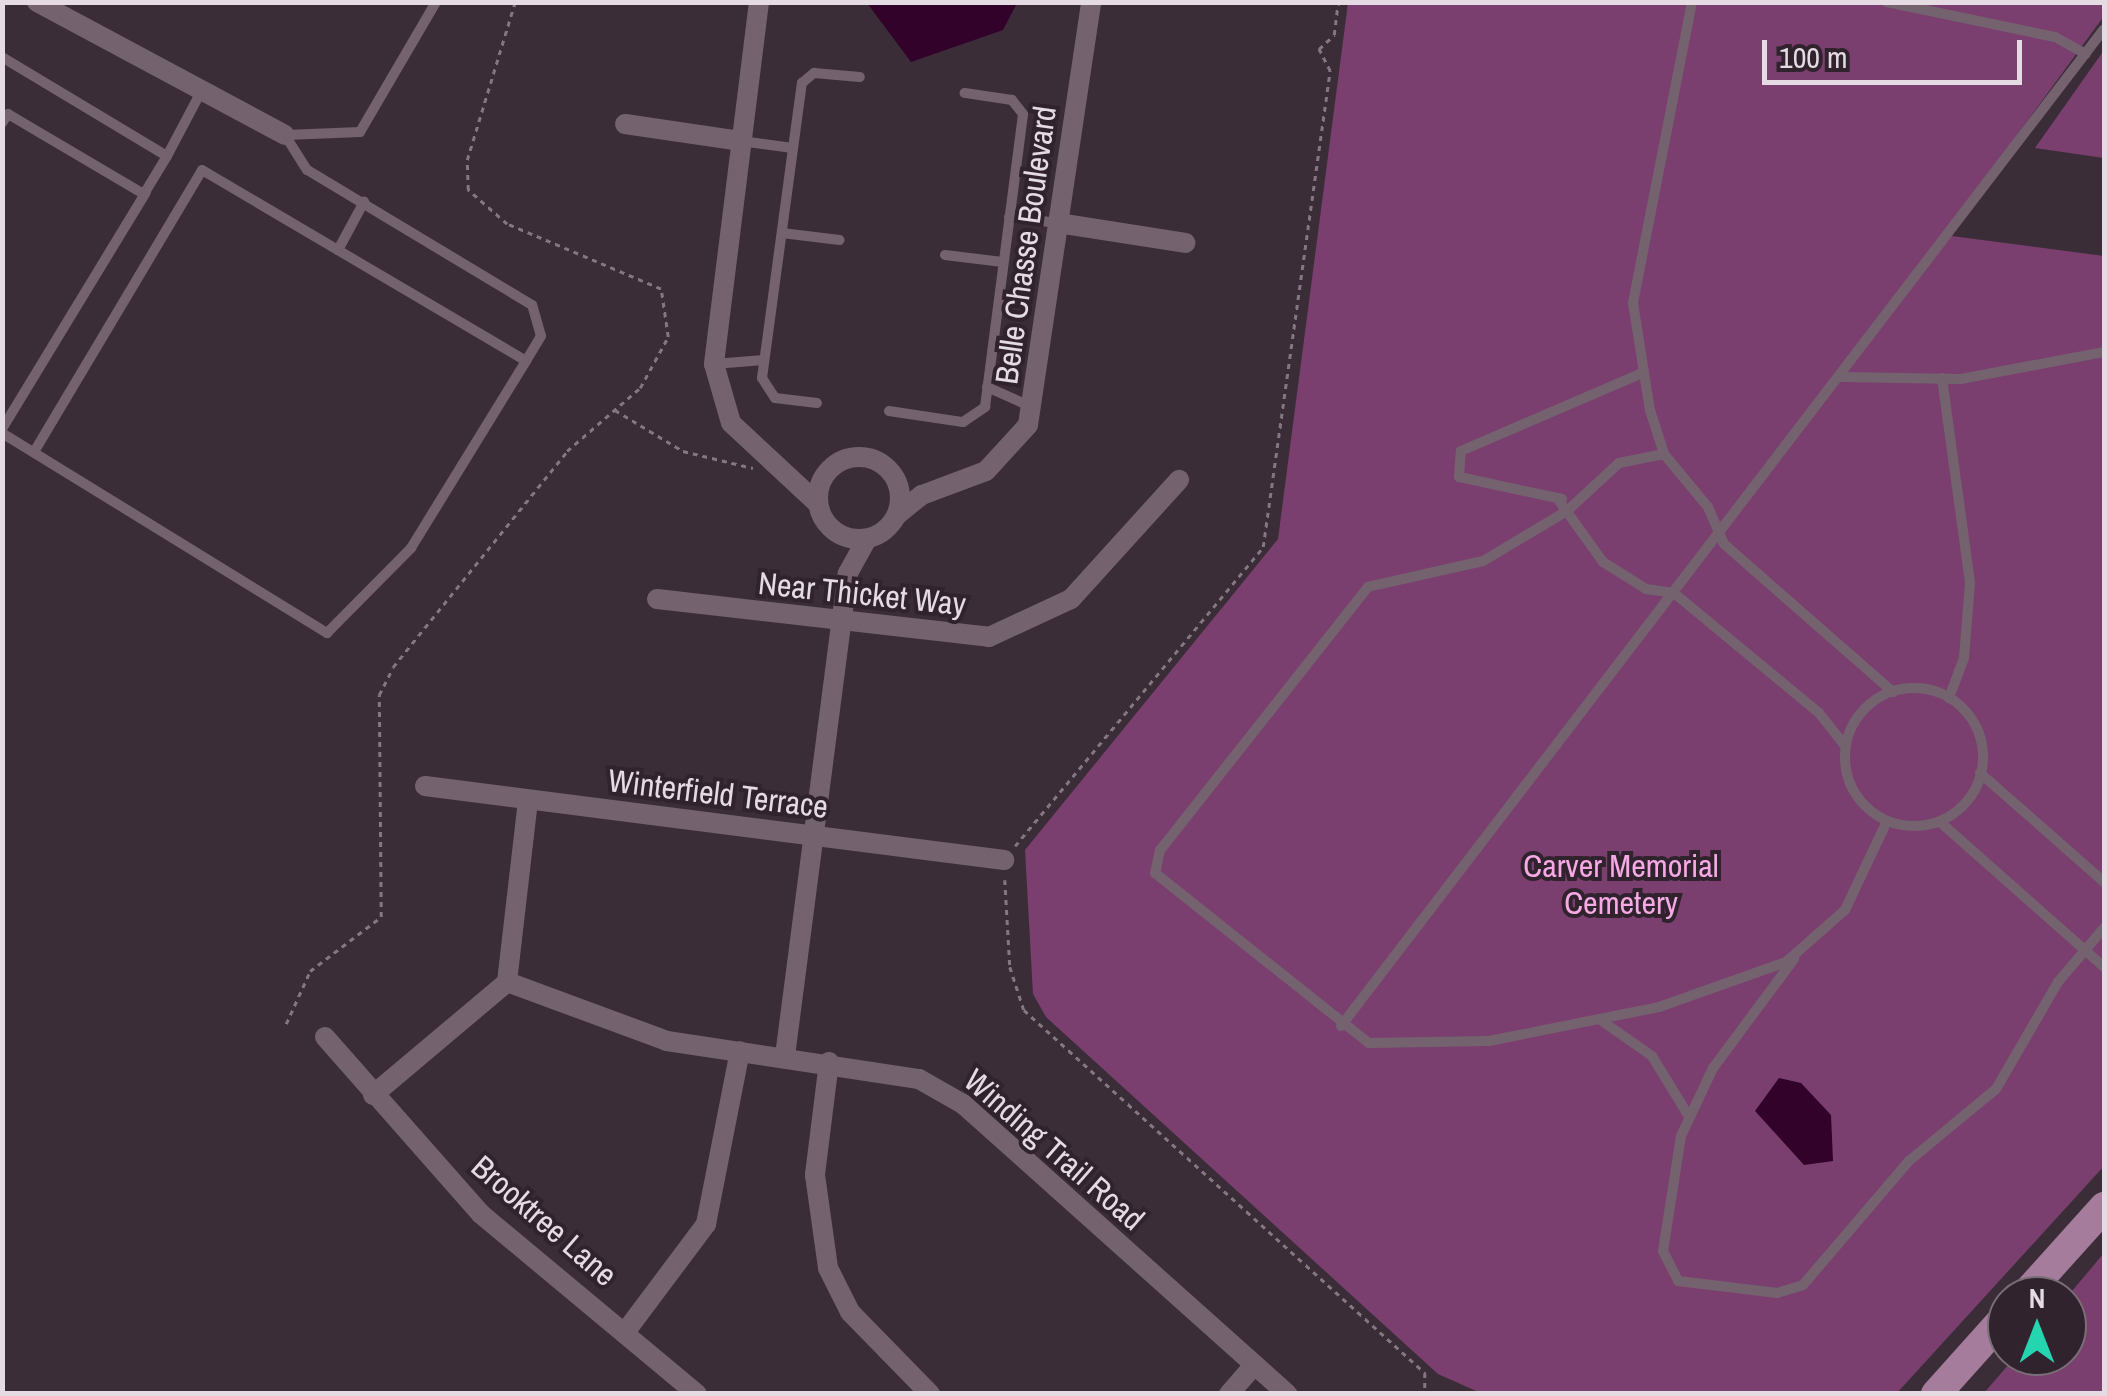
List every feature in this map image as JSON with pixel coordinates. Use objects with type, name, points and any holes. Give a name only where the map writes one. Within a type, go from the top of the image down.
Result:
[{"type":"main road","points":[[2042,1276],[2104,1207]]},
{"type":"main road","points":[[1936,1394],[1987,1337]]},
{"type":"street","points":[[37,2],[67,10],[285,135]]},
{"type":"street","name":"Belle Chasse Boulevard","points":[[759,2],[714,364],[731,424],[774,465],[798,478],[818,503],[838,533],[848,573],[785,1056]]},
{"type":"street","name":"Belle Chasse Boulevard","points":[[848,573],[868,539],[922,495],[986,471],[1020,438],[1033,408],[1091,2]]},
{"type":"street","points":[[625,124],[740,141]]},
{"type":"street","points":[[1058,223],[1185,242]]},
{"type":"street","points":[[798,478],[828,472],[860,456],[922,495]]},
{"type":"street","points":[[818,503],[828,472]]},
{"type":"street","name":"Near Thicket Way","points":[[657,599],[843,625],[966,637],[1021,626],[1071,598],[1122,552],[1179,480]]},
{"type":"street","points":[[897,515],[898,481]]},
{"type":"street","points":[[838,533],[868,539]]},
{"type":"street","name":"Winterfield Terrace","points":[[425,786],[1004,860]]},
{"type":"street","points":[[373,1095],[507,982],[528,801]]},
{"type":"street","name":"Winding Trail Road","points":[[507,982],[603,1024],[740,1051],[919,1078],[963,1104],[1286,1394]]},
{"type":"street","name":"Brooktree Lane","points":[[324,1037],[480,1214],[626,1331],[696,1394]]},
{"type":"street","points":[[626,1331],[706,1224],[740,1051]]},
{"type":"street","points":[[829,1062],[815,1175],[828,1268],[850,1312],[926,1392]]},
{"type":"street","points":[[1228,1394],[1253,1366]]},
{"type":"lane","points":[[285,135],[360,132],[436,2]]},
{"type":"lane","points":[[1692,2],[1633,302],[1642,374],[1664,454],[1720,534],[1893,692],[1949,698],[1978,732],[1980,773],[1971,796],[1940,822]]},
{"type":"lane","points":[[1888,2],[2055,36],[2086,54]]},
{"type":"lane","points":[[1342,1026],[2104,29]]},
{"type":"lane","points":[[2,57],[167,156]]},
{"type":"lane","points":[[818,403],[766,392],[764,360],[802,83],[814,73],[860,77]]},
{"type":"lane","points":[[202,90],[146,192],[2,431],[328,633],[411,548],[541,336],[532,304],[410,239],[364,202],[308,170],[285,135]]},
{"type":"lane","points":[[889,411],[974,420],[987,387],[1021,107],[965,93]]},
{"type":"lane","points":[[2,123],[8,114],[146,192]]},
{"type":"lane","points":[[740,141],[793,148]]},
{"type":"lane","points":[[34,452],[202,170],[526,361]]},
{"type":"lane","points":[[338,250],[364,202]]},
{"type":"lane","points":[[1009,217],[1058,223]]},
{"type":"lane","points":[[782,233],[840,240]]},
{"type":"lane","points":[[946,255],[1004,262]]},
{"type":"lane","points":[[1841,377],[1942,378],[2026,372],[2104,352]]},
{"type":"lane","points":[[714,364],[764,360]]},
{"type":"lane","points":[[1642,374],[1461,452],[1458,477],[1557,498],[1571,506],[1604,562],[1646,589],[1674,593],[1819,713],[1846,747],[1857,797],[1888,821],[1940,822],[2104,967]]},
{"type":"lane","points":[[1942,378],[1970,583],[1964,658],[1949,698]]},
{"type":"lane","points":[[987,387],[1033,408]]},
{"type":"lane","points":[[1664,454],[1619,463],[1571,506],[1483,561],[1368,587],[1154,863],[1168,888],[1342,1026],[1380,1048],[1602,1021],[1798,954]]},
{"type":"lane","points":[[1846,747],[1863,710],[1893,692]]},
{"type":"lane","points":[[1980,773],[2104,882]]},
{"type":"lane","points":[[1888,821],[1846,910],[1798,954],[1688,1116],[1664,1217],[1664,1266],[1678,1281],[1776,1293],[1803,1286],[1909,1161],[1996,1089],[2085,950],[2104,928]]},
{"type":"lane","points":[[1602,1021],[1652,1056],[1688,1116]]},
{"type":"path","points":[[286,1024],[310,971],[380,917],[378,712],[393,667],[500,544],[518,507],[640,388],[668,337],[661,289],[507,224],[468,190],[467,160],[515,2]]},
{"type":"path","points":[[1338,2],[1334,35],[1319,49],[1330,72],[1263,548],[1004,860],[1010,967],[1024,1010],[1425,1374],[1425,1394]]},
{"type":"path","points":[[614,410],[682,450],[740,470],[774,465]]},
{"type":"green space","name":"Carver Memorial Cemetery","points":[[1348,3],[2104,3],[2104,16],[1944,235],[2104,256],[2104,1166],[2004,1276],[1987,1276],[1987,1294],[1897,1393],[1483,1394],[1438,1374],[1046,1017],[1033,994],[1025,850],[1278,539]]},
{"type":"green space","points":[[2102,53],[2104,158],[2035,148]]},
{"type":"green space","points":[[2104,1253],[2104,1393],[1984,1393],[1999,1376],[2087,1376],[2085,1276]]},
{"type":"shaded area","points":[[867,3],[1017,3],[1003,30],[911,62]]},
{"type":"shaded area","points":[[1779,1078],[1801,1083],[1831,1115],[1833,1161],[1804,1165],[1755,1111]]}]
